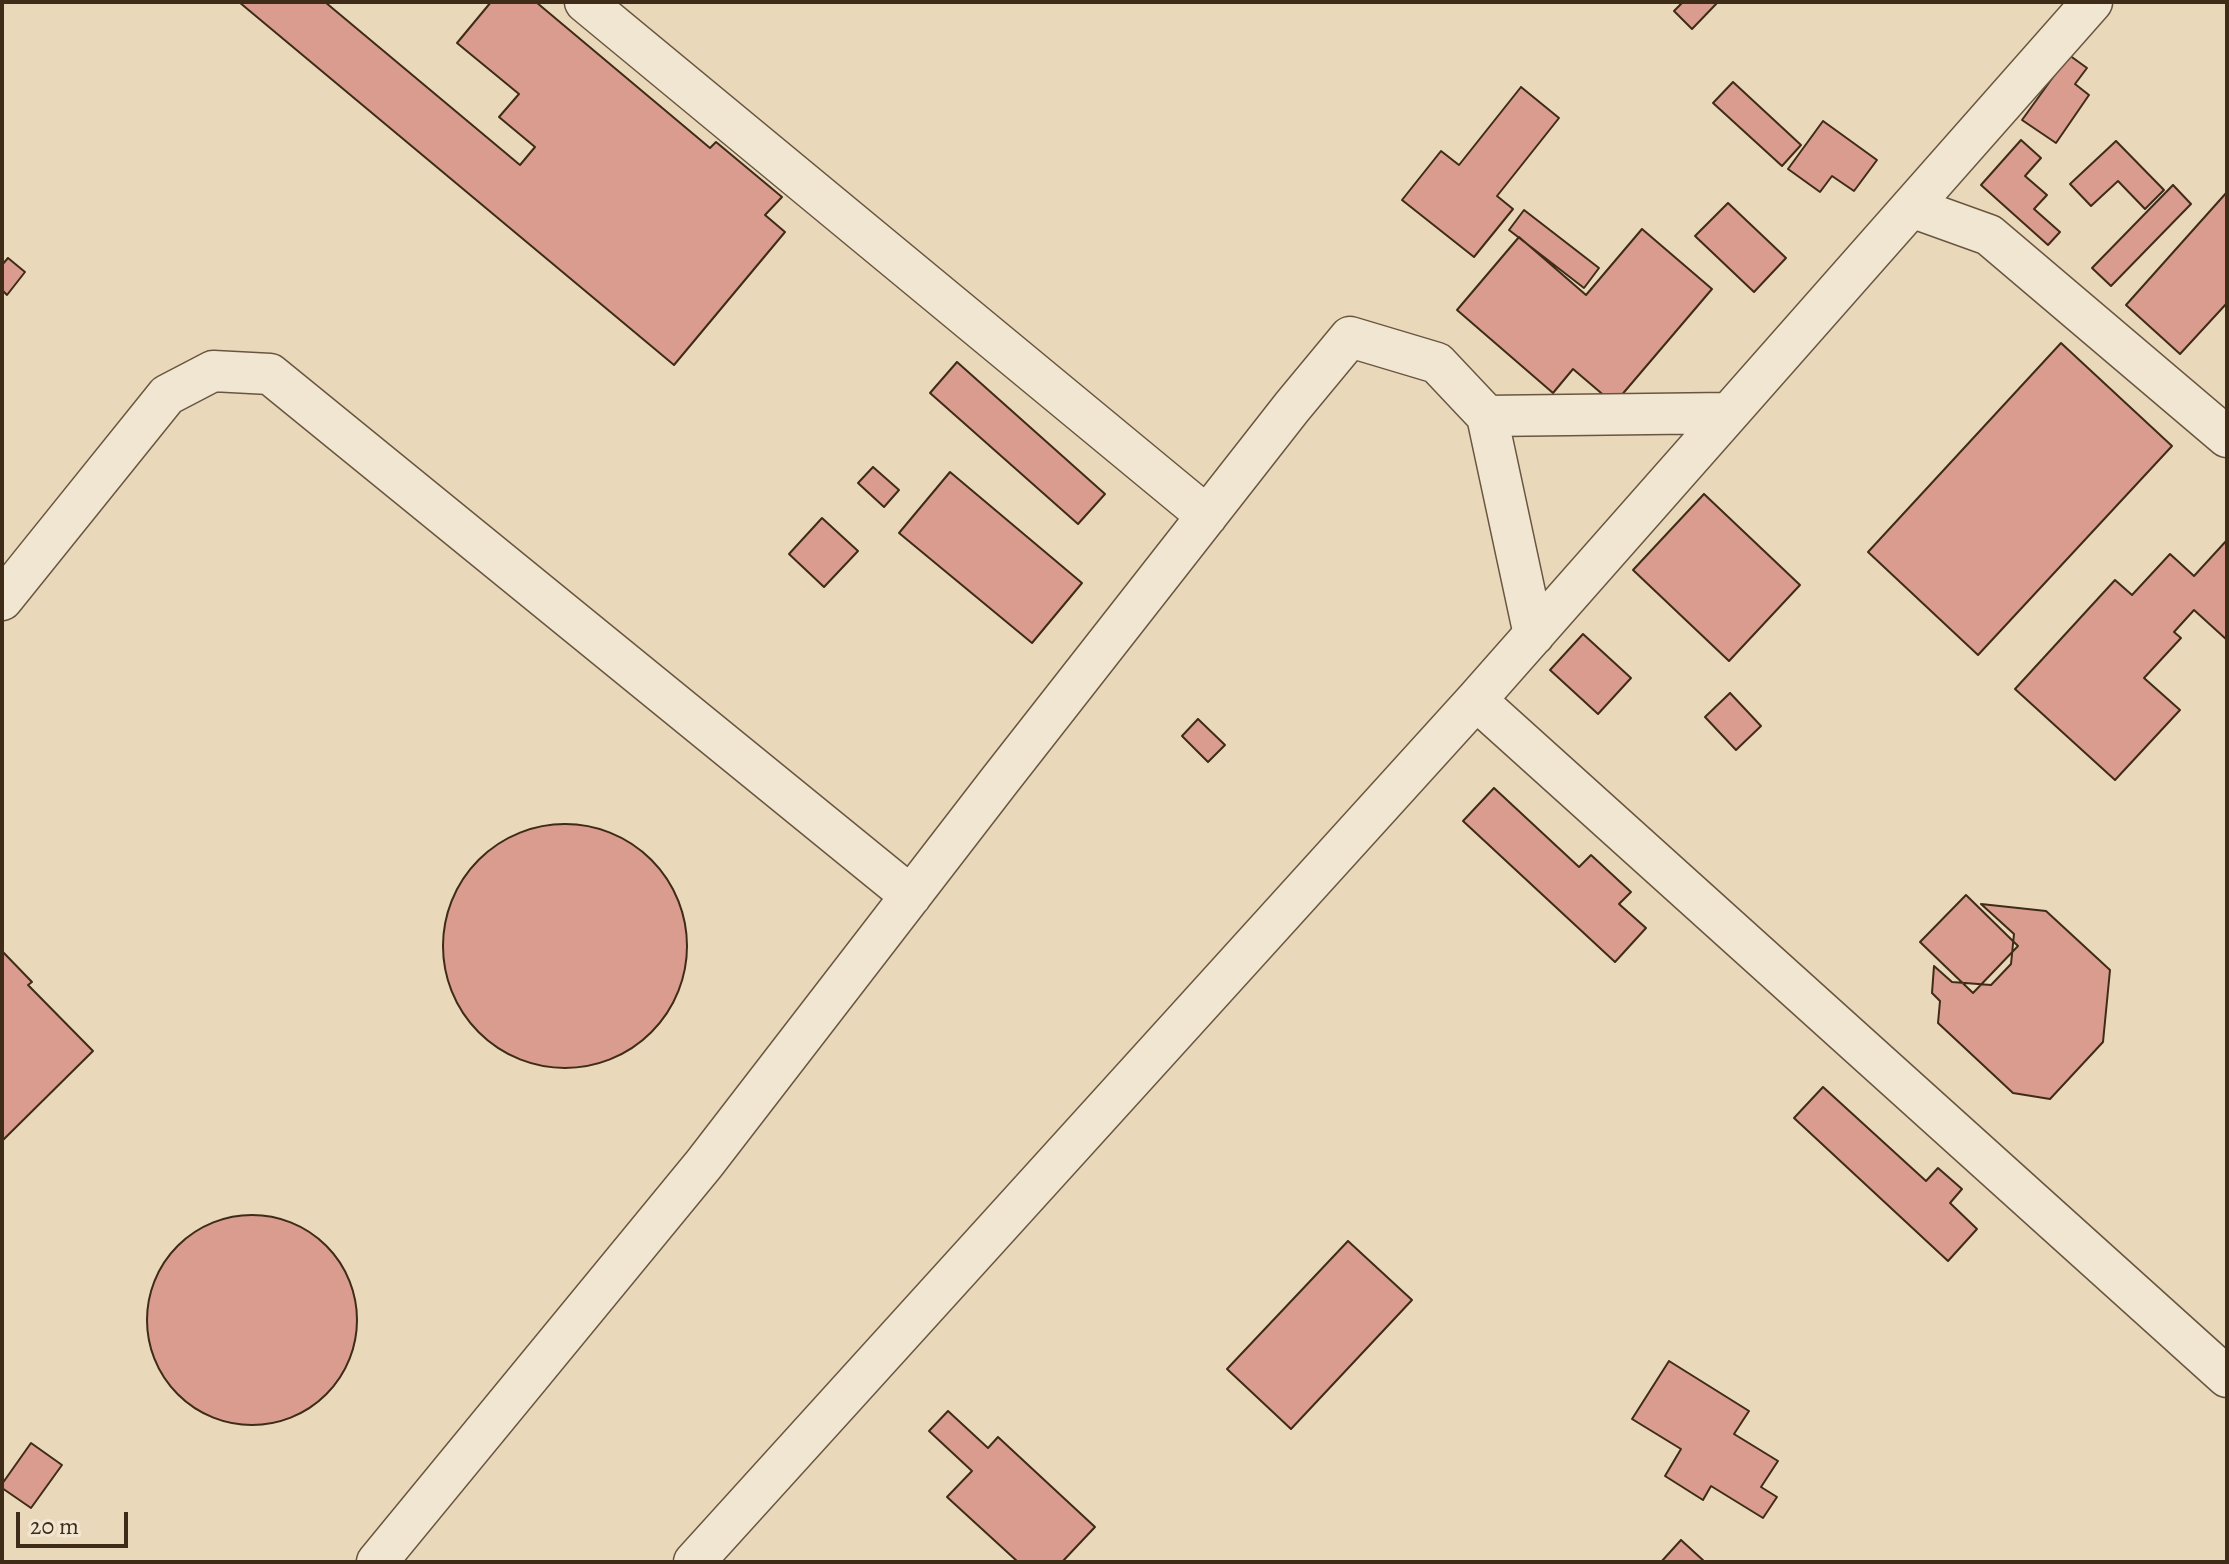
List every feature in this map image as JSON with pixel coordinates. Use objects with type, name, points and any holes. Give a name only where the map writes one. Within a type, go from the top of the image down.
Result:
[{"type":"lane","points":[[585,2],[1207,516]]},
{"type":"lane","points":[[710,1557],[1534,635],[2092,2]]},
{"type":"lane","points":[[1911,207],[1989,235],[2227,437]]},
{"type":"lane","points":[[377,1562],[704,1164],[1207,516],[1350,337],[1437,363],[1487,416],[1534,635]]},
{"type":"lane","points":[[2,600],[167,395],[213,371],[270,374],[911,896]]},
{"type":"lane","points":[[1487,416],[1729,413]]},
{"type":"lane","points":[[1476,700],[2227,1377]]},
{"type":"building","points":[[239,2],[325,2],[520,165],[535,147],[499,117],[519,94],[457,43],[491,2],[536,2],[710,148],[716,142],[782,197],[765,215],[785,232],[674,365]]},
{"type":"building","points":[[1683,2],[1718,2],[1692,29],[1674,11]]},
{"type":"building","points":[[2069,55],[2087,68],[2075,84],[2089,95],[2056,143],[2022,120]]},
{"type":"building","points":[[1733,82],[1801,145],[1782,166],[1713,103]]},
{"type":"building","points":[[1521,87],[1559,118],[1497,196],[1513,209],[1474,257],[1402,200],[1441,151],[1459,165]]},
{"type":"building","points":[[1823,121],[1877,160],[1854,191],[1832,176],[1820,192],[1788,169]]},
{"type":"building","points":[[2021,140],[2041,158],[2025,176],[2047,195],[2034,209],[2060,232],[2048,245],[1981,185]]},
{"type":"building","points":[[2116,141],[2164,190],[2145,209],[2118,181],[2091,206],[2070,184]]},
{"type":"building","points":[[2173,185],[2191,204],[2111,286],[2092,268]]},
{"type":"building","points":[[2227,192],[2227,303],[2180,354],[2126,305]]},
{"type":"building","points":[[1728,203],[1786,258],[1754,292],[1695,236]]},
{"type":"building","points":[[1524,210],[1599,268],[1584,288],[1509,230]]},
{"type":"building","points":[[1642,229],[1712,289],[1614,404],[1573,369],[1553,393],[1457,310],[1519,237],[1586,295]]},
{"type":"building","points":[[8,258],[25,272],[7,295],[2,290],[2,265]]},
{"type":"building","points":[[2061,343],[2172,446],[1978,655],[1868,552]]},
{"type":"building","points":[[957,362],[1105,494],[1078,524],[930,393]]},
{"type":"building","points":[[873,467],[899,490],[884,507],[858,483]]},
{"type":"building","points":[[950,472],[1082,583],[1032,643],[899,533]]},
{"type":"building","points":[[1704,494],[1800,585],[1729,661],[1633,570]]},
{"type":"building","points":[[822,518],[858,551],[824,587],[789,554]]},
{"type":"building","points":[[2227,540],[2227,640],[2194,610],[2174,632],[2181,638],[2144,678],[2180,710],[2115,780],[2015,689],[2115,580],[2132,595],[2170,554],[2194,576]]},
{"type":"building","points":[[1583,634],[1631,678],[1598,714],[1550,670]]},
{"type":"building","points":[[1730,693],[1761,726],[1736,750],[1705,717]]},
{"type":"building","points":[[1198,719],[1225,745],[1208,762],[1182,736]]},
{"type":"building","points":[[1494,788],[1579,867],[1591,855],[1631,892],[1619,904],[1646,928],[1615,962],[1463,821]]},
{"type":"building","points":[[565,824],[589,826],[612,833],[652,859],[678,899],[685,922],[685,970],[678,993],[652,1033],[612,1059],[589,1066],[565,1068],[541,1066],[518,1059],[478,1033],[452,993],[445,970],[443,946],[445,922],[452,899],[478,859],[518,833],[541,826]]},
{"type":"building","points":[[1966,895],[2018,946],[1973,993],[1920,942]]},
{"type":"building","points":[[1981,904],[2046,911],[2110,970],[2103,1042],[2050,1099],[2013,1093],[1938,1023],[1940,1001],[1932,993],[1934,966],[1952,982],[1991,985],[2011,964],[2014,934]]},
{"type":"building","points":[[2,951],[32,982],[28,985],[93,1051],[2,1141]]},
{"type":"building","points":[[1823,1087],[1926,1181],[1938,1168],[1962,1189],[1950,1203],[1977,1229],[1948,1261],[1794,1118]]},
{"type":"building","points":[[252,1215],[292,1223],[326,1246],[349,1280],[357,1320],[349,1360],[326,1394],[292,1417],[252,1425],[212,1417],[178,1394],[155,1360],[147,1320],[155,1280],[178,1246],[212,1223]]},
{"type":"building","points":[[1348,1241],[1412,1300],[1291,1429],[1227,1369]]},
{"type":"building","points":[[1669,1361],[1749,1411],[1734,1434],[1778,1461],[1761,1487],[1777,1497],[1763,1518],[1711,1486],[1703,1500],[1665,1476],[1681,1449],[1632,1419]]},
{"type":"building","points":[[948,1411],[988,1448],[998,1437],[1095,1527],[1062,1562],[1018,1562],[947,1497],[972,1471],[929,1431]]},
{"type":"building","points":[[31,1443],[62,1465],[31,1508],[2,1488],[2,1484]]},
{"type":"building","points":[[1681,1540],[1705,1562],[1661,1562]]}]
